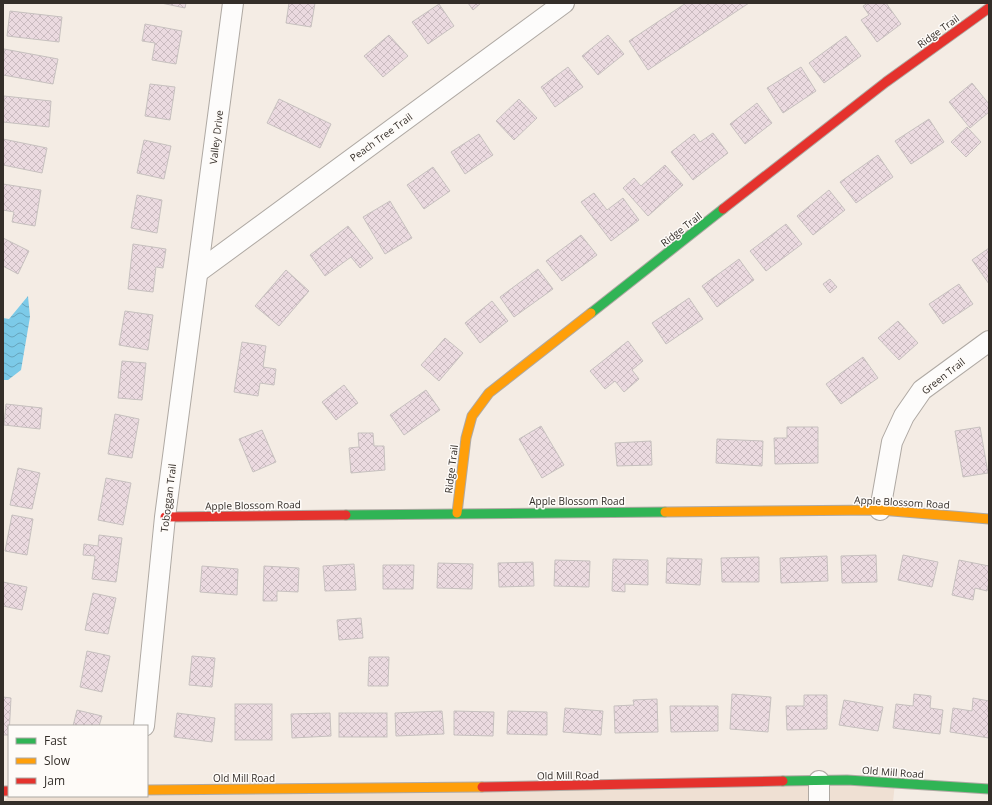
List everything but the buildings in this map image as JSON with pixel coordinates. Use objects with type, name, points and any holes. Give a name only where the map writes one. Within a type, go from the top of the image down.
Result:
[{"type":"street","name":"Valley Drive","points":[[198,272],[233,3]]},
{"type":"street","name":"Peach Tree Trail","points":[[198,272],[564,3]]},
{"type":"street","name":"Ridge Trail","points":[[457,513],[466,438],[472,416],[489,393],[886,82],[989,8]]},
{"type":"street","name":"Toboggan Trail","points":[[144,725],[165,517],[198,272]]},
{"type":"street","name":"Green Trail","points":[[880,510],[892,442],[904,416],[922,390],[989,340]]},
{"type":"street","name":"Apple Blossom Road","points":[[165,517],[880,510],[989,519]]},
{"type":"street","name":"Old Mill Road","points":[[148,790],[416,788],[847,780],[989,789]]},
{"type":"street","points":[[819,781],[819,802]]},
{"type":"shaded area","points":[[895,783],[893,802],[3,802],[8,797]]},
{"type":"water","points":[[28,296],[30,317],[21,370],[8,380],[3,380],[3,318],[9,319]]},
{"type":"traffic: fast","points":[[591,313],[723,209]]},
{"type":"traffic: fast","points":[[346,515],[665,512]]},
{"type":"traffic: fast","points":[[783,781],[847,780],[989,789]]},
{"type":"traffic: slow","points":[[457,513],[466,438],[472,416],[489,393],[591,313]]},
{"type":"traffic: slow","points":[[665,512],[880,510],[989,519]]},
{"type":"traffic: slow","points":[[148,790],[482,787]]},
{"type":"traffic: jam","points":[[723,209],[886,82],[989,8]]},
{"type":"traffic: jam","points":[[165,517],[346,515]]},
{"type":"traffic: jam","points":[[482,787],[783,781]]},
{"type":"traffic: jam","points":[[3,791],[8,791]]}]
